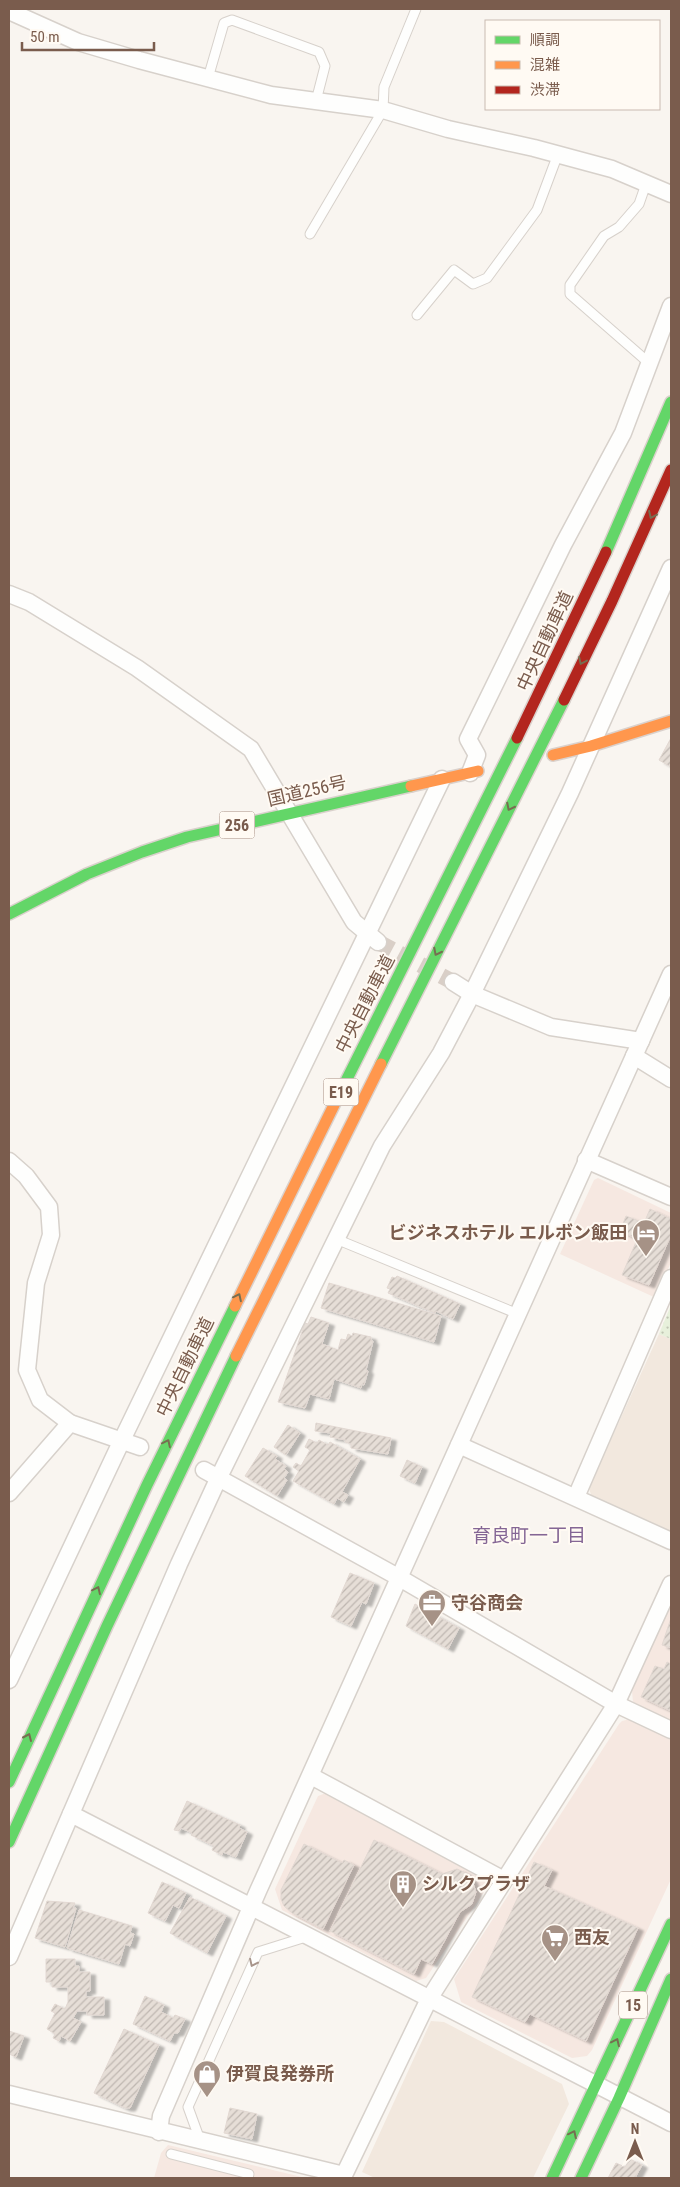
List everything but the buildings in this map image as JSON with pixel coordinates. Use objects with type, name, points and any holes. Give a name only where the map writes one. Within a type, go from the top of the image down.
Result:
[{"type":"main road","name":"中央自動車道","points":[[9,1782],[147,1485],[268,1237],[533,707],[615,532],[671,402]]},
{"type":"main road","name":"E19","points":[[9,1842],[58,1729],[162,1506],[557,713],[671,470]]},
{"type":"main road","points":[[553,755],[591,746],[671,720]]},
{"type":"main road","name":"国道256号","points":[[9,914],[87,874],[142,852],[187,837],[290,812],[474,772]]},
{"type":"main road","name":"15","points":[[552,2178],[671,1924]]},
{"type":"main road","name":"15","points":[[581,2178],[619,2098],[671,1979]]},
{"type":"street","points":[[9,11],[78,42],[208,78],[271,94],[383,110],[448,129],[558,154],[612,169],[671,194]]},
{"type":"street","points":[[474,772],[477,755],[468,739],[563,545],[623,433],[671,306]]},
{"type":"street","points":[[9,1957],[220,1476],[382,1146],[441,1053],[472,994],[591,746],[671,568]]},
{"type":"street","points":[[9,594],[29,602],[137,668],[251,749],[354,922],[373,936]]},
{"type":"street","points":[[9,1680],[122,1440],[373,936],[442,779]]},
{"type":"street","points":[[159,2132],[161,2116],[252,1906],[398,1577],[671,974]]},
{"type":"street","points":[[453,982],[472,994],[551,1027],[637,1048],[671,1079]]},
{"type":"street","points":[[586,1160],[671,1197]]},
{"type":"street","points":[[9,1162],[26,1176],[49,1207],[51,1235],[36,1283],[27,1370],[40,1400],[70,1423],[140,1447]]},
{"type":"street","points":[[576,1497],[671,1278]]},
{"type":"street","points":[[9,1493],[70,1423]]},
{"type":"street","points":[[459,1445],[671,1541]]},
{"type":"street","points":[[204,1470],[220,1476],[398,1577],[616,1704],[671,1730]]},
{"type":"street","points":[[9,2094],[159,2132],[212,2152],[344,2175],[429,1999],[616,1704],[671,1584]]},
{"type":"street","points":[[311,1776],[504,1880]]},
{"type":"street","points":[[71,1814],[252,1906],[619,2098],[671,2123]]},
{"type":"lane","points":[[310,234],[383,110],[384,88],[416,9]]},
{"type":"lane","points":[[208,78],[224,23],[232,20],[319,52],[325,66],[316,101]]},
{"type":"lane","points":[[417,314],[454,270],[474,284],[487,278],[537,210],[558,154]]},
{"type":"lane","points":[[646,184],[639,204],[619,227],[604,236],[570,285],[570,294],[649,364]]},
{"type":"lane","points":[[336,1239],[518,1314]]},
{"type":"lane","points":[[248,2178],[249,2174],[212,2152],[188,2107],[258,1952],[309,1936]]},
{"type":"lane","points":[[171,2154],[212,2152]]},
{"type":"shaded area","points":[[598,1178],[671,1213],[671,1262],[656,1298],[560,1254],[594,1180]]},
{"type":"shaded area","points":[[659,1334],[671,1339],[671,1532],[592,1498],[589,1488]]},
{"type":"shaded area","points":[[671,1603],[671,1720],[633,1703],[632,1690]]},
{"type":"shaded area","points":[[630,1719],[671,1738],[671,1879],[592,2050],[587,2056],[572,2058],[461,2002],[454,1979],[619,1724]]},
{"type":"shaded area","points":[[326,1793],[483,1879],[486,1883],[484,1892],[426,1978],[416,1981],[282,1910],[275,1889],[318,1796]]},
{"type":"shaded area","points":[[431,2021],[444,2022],[562,2084],[569,2104],[533,2178],[375,2178],[362,2172]]},
{"type":"shaded area","points":[[168,2145],[306,2178],[154,2178],[161,2153]]},
{"type":"green space","points":[[671,1305],[671,1339],[659,1334]]},
{"type":"tunnel","points":[[378,942],[453,982]]},
{"type":"traffic: fast","points":[[606,552],[671,402]]},
{"type":"traffic: fast","points":[[381,1064],[564,700]]},
{"type":"traffic: fast","points":[[337,1099],[517,738]]},
{"type":"traffic: fast","points":[[9,914],[87,874],[142,852],[187,837],[411,786]]},
{"type":"traffic: fast","points":[[9,1782],[147,1485],[235,1306]]},
{"type":"traffic: fast","points":[[9,1842],[107,1626],[236,1356]]},
{"type":"traffic: fast","points":[[552,2178],[671,1924]]},
{"type":"traffic: fast","points":[[581,2178],[619,2098],[671,1979]]},
{"type":"traffic: slow","points":[[553,755],[591,746],[671,721]]},
{"type":"traffic: slow","points":[[411,786],[478,771]]},
{"type":"traffic: slow","points":[[236,1356],[381,1064]]},
{"type":"traffic: slow","points":[[235,1306],[337,1099]]},
{"type":"traffic: jam","points":[[564,700],[612,601],[671,470]]},
{"type":"traffic: jam","points":[[517,738],[606,552]]},
{"type":"place","name":"ビジネスホテル エルボン飯田","points":[[646,1257]]},
{"type":"place","name":"守谷商会","points":[[432,1627]]},
{"type":"place","name":"シルクプラザ","points":[[403,1908]]},
{"type":"place","name":"西友","points":[[555,1962]]},
{"type":"place","name":"伊賀良発券所","points":[[207,2098]]},
{"type":"district","name":"育良町一丁目","points":[[529,1535]]}]
